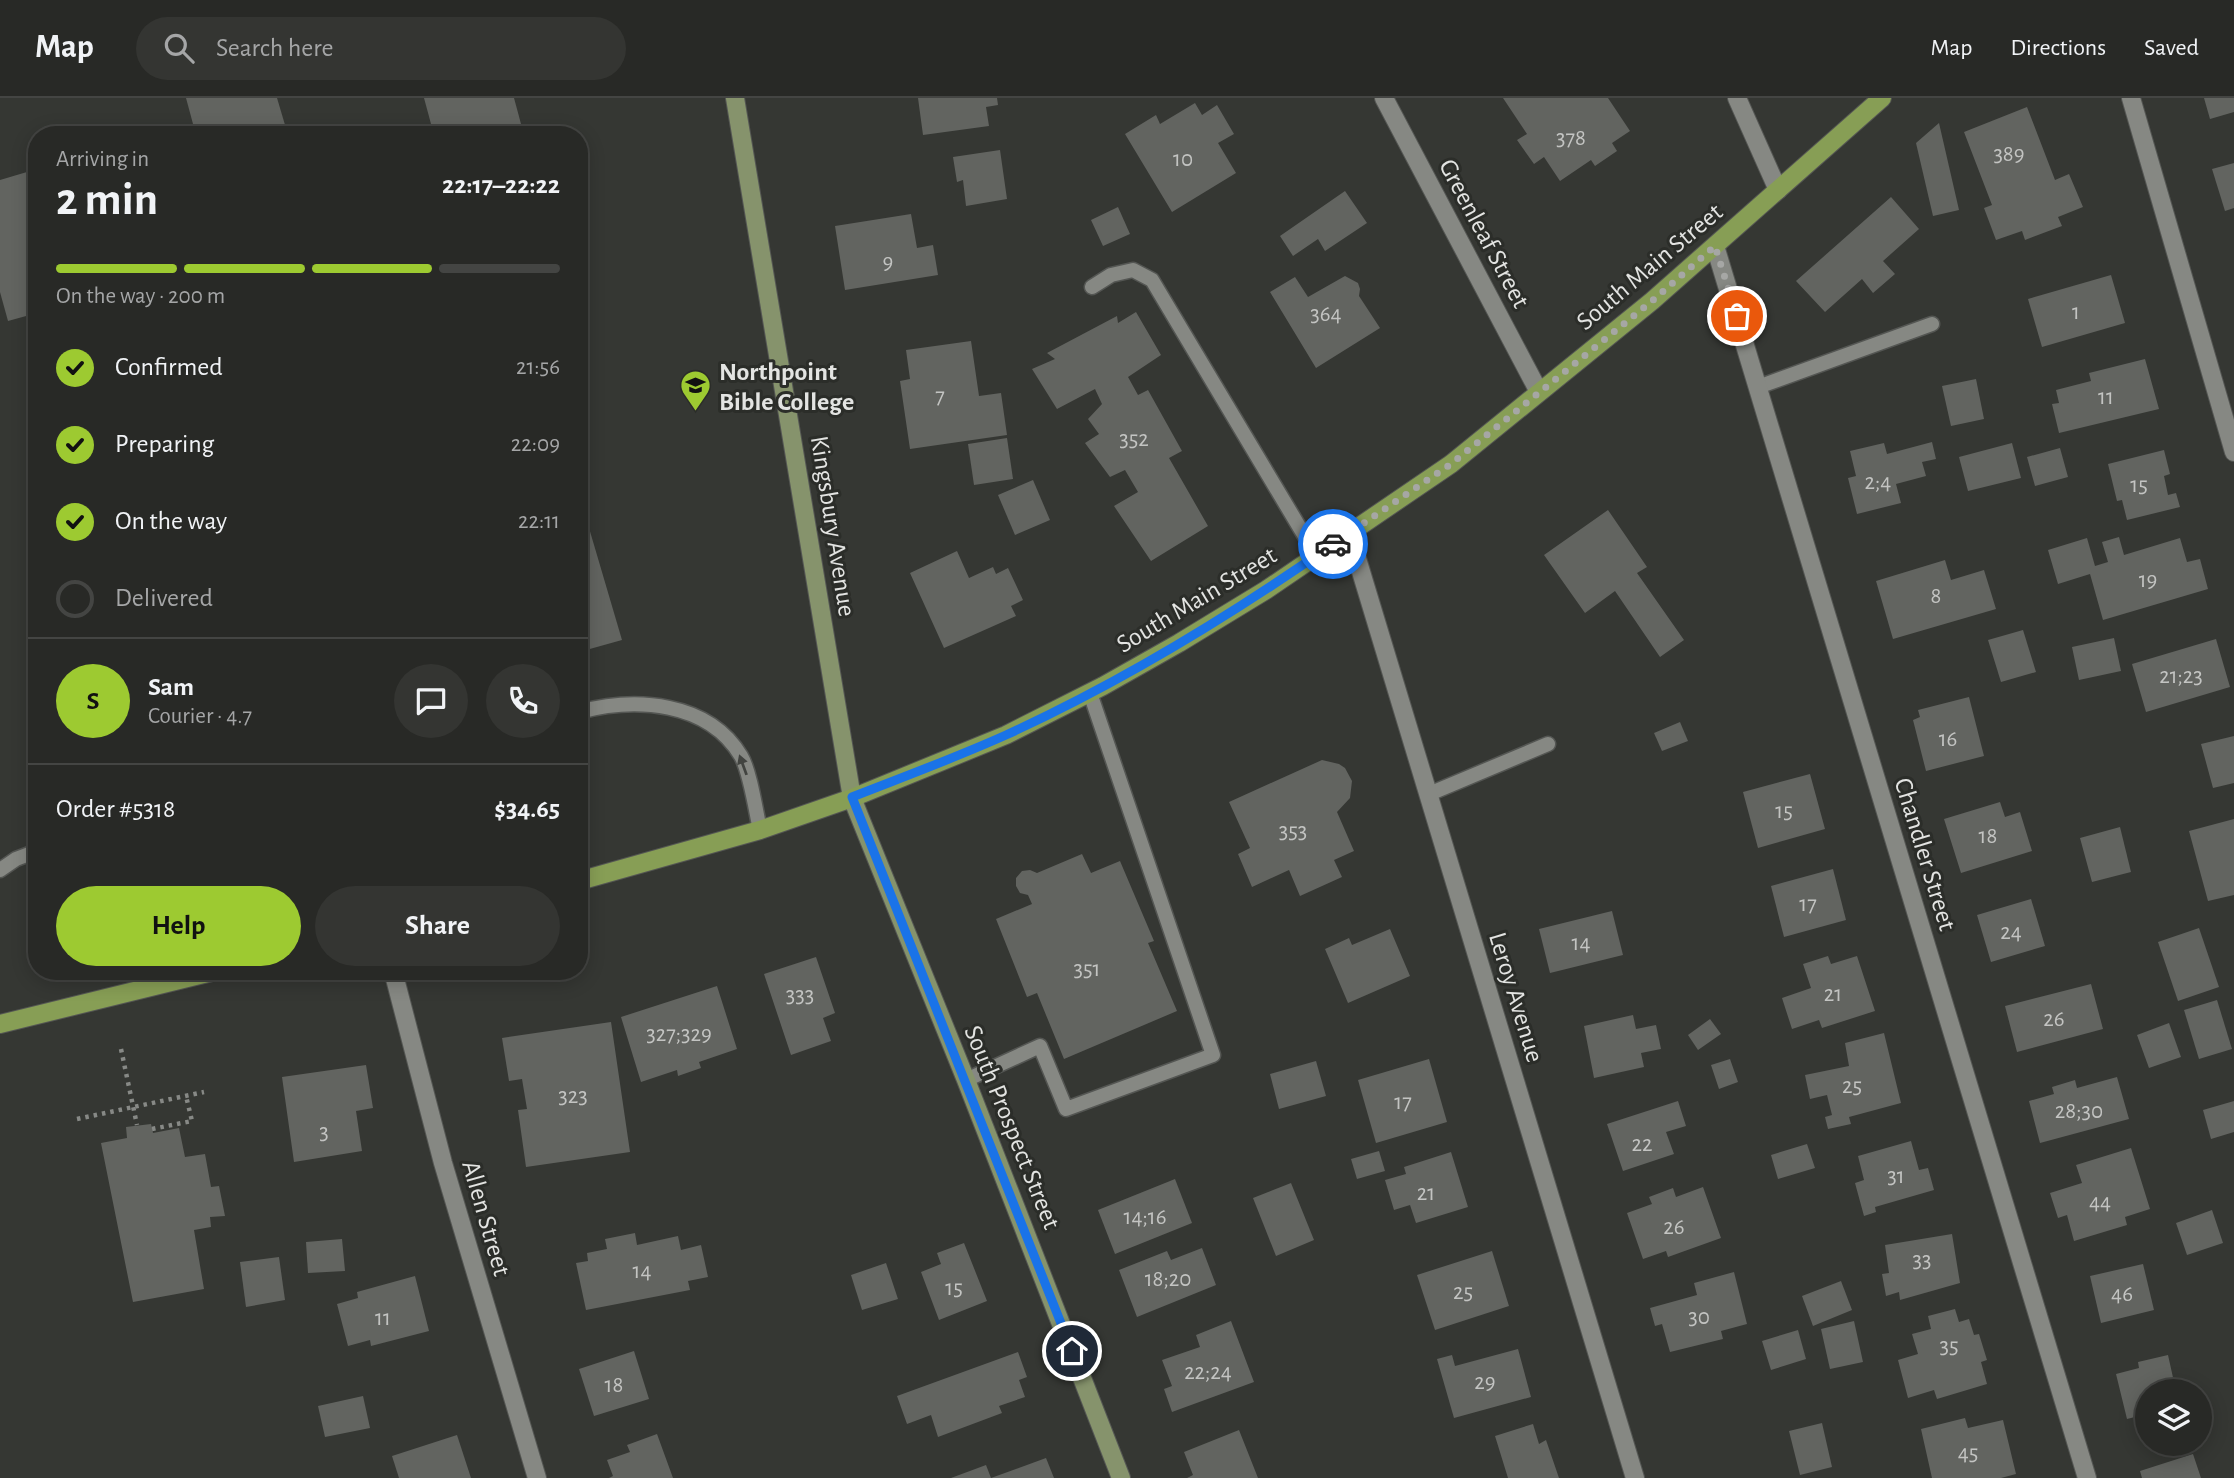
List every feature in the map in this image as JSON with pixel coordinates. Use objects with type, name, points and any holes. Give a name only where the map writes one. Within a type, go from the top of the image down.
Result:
[{"type":"main road","name":"South Main Street","points":[[588,878],[761,830],[852,797],[1006,735],[1090,692],[1266,590],[1451,464],[1652,301],[1882,98]]},
{"type":"main road","points":[[0,1024],[179,980]]},
{"type":"street","name":"Kingsbury Avenue","points":[[735,98],[852,797]]},
{"type":"street","name":"Greenleaf Street","points":[[1384,98],[1538,392]]},
{"type":"street","points":[[1737,98],[1779,190]]},
{"type":"street","points":[[2131,98],[2234,452]]},
{"type":"street","name":"Chandler Street","points":[[1715,246],[2087,1478]]},
{"type":"street","name":"Leroy Avenue","points":[[1349,532],[1635,1478]]},
{"type":"street","name":"South Prospect Street","points":[[852,797],[1121,1478]]},
{"type":"street","name":"Allen Street","points":[[395,980],[443,1163],[537,1478]]},
{"type":"lane","points":[[1092,286],[1111,275],[1133,270],[1152,280],[1316,555]]},
{"type":"lane","points":[[1758,387],[1932,324]]},
{"type":"lane","points":[[966,1080],[1041,1046],[1066,1109],[1213,1055],[1090,692]]},
{"type":"lane","points":[[588,710],[622,704],[653,704],[687,712],[725,735],[743,758],[761,830]]},
{"type":"lane","points":[[1429,794],[1548,744]]},
{"type":"lane","points":[[0,870],[28,854]]},
{"type":"path","points":[[121,1049],[137,1125]]},
{"type":"path","points":[[77,1119],[204,1092]]},
{"type":"path","points":[[152,1129],[192,1121],[186,1096]]},
{"type":"building","points":[[186,98],[277,98],[285,126],[194,126]]},
{"type":"building","points":[[424,98],[514,98],[522,126],[432,126]]},
{"type":"building","points":[[918,98],[997,98],[998,105],[986,107],[989,126],[923,135]]},
{"type":"building","points":[[1503,98],[1608,98],[1630,131],[1612,143],[1617,151],[1595,166],[1591,160],[1560,181],[1544,157],[1534,164],[1517,140],[1527,134]]},
{"type":"building","points":[[2204,98],[2234,98],[2234,112],[2210,119]]},
{"type":"building","points":[[1195,103],[1202,115],[1217,105],[1234,134],[1218,143],[1236,173],[1172,212],[1125,134],[1156,115],[1160,124]]},
{"type":"building","points":[[2027,107],[2055,180],[2069,174],[2083,207],[2058,217],[2062,226],[2025,240],[2022,231],[1996,240],[1984,208],[1992,205],[1964,132]]},
{"type":"building","points":[[1939,123],[1959,210],[1933,216],[1916,143]]},
{"type":"building","points":[[1000,150],[1007,199],[966,206],[963,180],[957,182],[953,157]]},
{"type":"building","points":[[2234,163],[2234,208],[2225,211],[2212,169]]},
{"type":"building","points":[[28,172],[28,315],[8,321],[0,292],[0,180]]},
{"type":"building","points":[[1345,191],[1367,223],[1325,251],[1318,239],[1293,256],[1280,236]]},
{"type":"building","points":[[1891,197],[1919,229],[1883,261],[1895,274],[1873,293],[1862,279],[1825,312],[1796,281]]},
{"type":"building","points":[[1118,207],[1130,234],[1103,246],[1091,220]]},
{"type":"building","points":[[911,214],[917,248],[933,245],[938,275],[845,290],[835,226]]},
{"type":"building","points":[[2111,275],[2125,323],[2042,347],[2028,299]]},
{"type":"building","points":[[1345,276],[1358,283],[1359,296],[1380,328],[1316,368],[1270,292],[1295,277],[1308,297]]},
{"type":"building","points":[[1136,312],[1161,355],[1128,377],[1138,395],[1148,390],[1182,451],[1169,458],[1208,526],[1151,561],[1114,506],[1138,492],[1125,470],[1110,477],[1085,443],[1099,434],[1088,419],[1102,404],[1095,389],[1057,409],[1032,369],[1055,359],[1047,353],[1117,316],[1118,323]]},
{"type":"building","points":[[971,341],[979,396],[1001,393],[1007,435],[910,449],[900,381],[910,379],[906,350]]},
{"type":"building","points":[[2145,359],[2159,409],[2059,433],[2052,404],[2059,403],[2056,390],[2091,381],[2089,373]]},
{"type":"building","points":[[1976,379],[1984,419],[1951,426],[1942,386]]},
{"type":"building","points":[[1007,438],[1013,479],[974,485],[968,444]]},
{"type":"building","points":[[1932,442],[1936,459],[1922,462],[1926,476],[1896,484],[1901,503],[1857,514],[1848,478],[1856,476],[1850,451],[1884,443],[1887,454]]},
{"type":"building","points":[[2012,443],[2021,478],[1968,491],[1959,457]]},
{"type":"building","points":[[2060,448],[2068,477],[2035,486],[2027,457]]},
{"type":"building","points":[[2164,450],[2170,474],[2164,476],[2168,495],[2176,493],[2180,507],[2127,520],[2122,500],[2117,501],[2108,464]]},
{"type":"building","points":[[1033,480],[1050,520],[1015,535],[998,495]]},
{"type":"building","points":[[1608,510],[1647,567],[1637,573],[1684,640],[1660,657],[1615,591],[1585,613],[1544,555]]},
{"type":"building","points":[[588,525],[622,640],[588,649]]},
{"type":"building","points":[[2119,537],[2124,555],[2180,538],[2187,562],[2200,559],[2208,589],[2103,620],[2090,574],[2058,584],[2048,550],[2087,538],[2095,566],[2108,562],[2102,542]]},
{"type":"building","points":[[957,551],[969,578],[993,567],[996,574],[1008,568],[1023,600],[1011,606],[1016,616],[944,648],[910,573]]},
{"type":"building","points":[[1945,560],[1951,580],[1984,570],[1996,609],[1893,639],[1876,581]]},
{"type":"building","points":[[2023,630],[2036,672],[2001,682],[1988,640]]},
{"type":"building","points":[[2114,638],[2121,671],[2079,680],[2072,647]]},
{"type":"building","points":[[2216,639],[2230,687],[2146,712],[2132,664]]},
{"type":"building","points":[[1969,697],[1984,756],[1926,771],[1913,720],[1920,717],[1918,710]]},
{"type":"building","points":[[1680,722],[1688,741],[1662,751],[1654,733]]},
{"type":"building","points":[[2234,736],[2234,783],[2213,788],[2201,744]]},
{"type":"building","points":[[1322,760],[1345,768],[1352,781],[1350,798],[1337,812],[1354,851],[1334,860],[1342,877],[1300,896],[1289,870],[1252,887],[1238,854],[1250,848],[1229,802]]},
{"type":"building","points":[[1810,774],[1825,829],[1758,848],[1743,792]]},
{"type":"building","points":[[2000,802],[2005,817],[2020,812],[2032,851],[1961,873],[1944,819]]},
{"type":"building","points":[[2234,819],[2234,895],[2208,901],[2189,831]]},
{"type":"building","points":[[2120,827],[2131,872],[2092,882],[2080,838]]},
{"type":"building","points":[[1082,854],[1091,873],[1120,861],[1154,941],[1148,943],[1177,1011],[1064,1059],[1037,993],[1027,997],[996,919],[1032,904],[1028,895],[1020,893],[1016,886],[1016,878],[1022,871],[1037,873]]},
{"type":"building","points":[[1833,869],[1846,920],[1784,937],[1771,886]]},
{"type":"building","points":[[2031,899],[2045,946],[1991,962],[1977,915]]},
{"type":"building","points":[[1612,911],[1623,955],[1550,973],[1539,929]]},
{"type":"building","points":[[2199,928],[2219,987],[2178,1001],[2158,942]]},
{"type":"building","points":[[1390,929],[1410,976],[1348,1003],[1325,949],[1349,938],[1352,945]]},
{"type":"building","points":[[1828,956],[1831,964],[1857,956],[1875,1011],[1822,1028],[1819,1020],[1792,1029],[1782,998],[1811,988],[1803,964]]},
{"type":"building","points":[[816,957],[835,1013],[823,1018],[831,1041],[791,1055],[764,974]]},
{"type":"building","points":[[2091,984],[2103,1029],[2017,1052],[2005,1006]]},
{"type":"building","points":[[717,986],[737,1049],[699,1062],[701,1068],[678,1076],[677,1070],[641,1082],[621,1017]]},
{"type":"building","points":[[2217,1000],[2232,1049],[2199,1059],[2184,1010]]},
{"type":"building","points":[[1633,1015],[1636,1029],[1656,1025],[1661,1049],[1641,1053],[1644,1067],[1594,1078],[1584,1026]]},
{"type":"building","points":[[1710,1019],[1721,1034],[1698,1050],[1688,1035]]},
{"type":"building","points":[[611,1022],[630,1152],[526,1167],[518,1110],[527,1109],[522,1079],[509,1081],[502,1038]]},
{"type":"building","points":[[2169,1023],[2181,1057],[2149,1068],[2137,1035]]},
{"type":"building","points":[[1884,1033],[1901,1103],[1849,1117],[1851,1124],[1828,1129],[1825,1117],[1832,1115],[1827,1095],[1810,1099],[1805,1075],[1849,1066],[1845,1043]]},
{"type":"building","points":[[1429,1059],[1447,1122],[1376,1143],[1358,1080]]},
{"type":"building","points":[[1730,1059],[1738,1082],[1719,1089],[1711,1065]]},
{"type":"building","points":[[1316,1061],[1326,1096],[1279,1109],[1270,1074]]},
{"type":"building","points":[[366,1065],[373,1108],[356,1111],[362,1151],[294,1162],[282,1077]]},
{"type":"building","points":[[2117,1077],[2129,1119],[2040,1143],[2029,1101],[2054,1094],[2052,1087],[2075,1080],[2077,1088]]},
{"type":"building","points":[[1678,1101],[1686,1126],[1666,1132],[1674,1154],[1623,1171],[1607,1124]]},
{"type":"building","points":[[2234,1101],[2234,1132],[2211,1139],[2203,1110]]},
{"type":"building","points":[[151,1124],[153,1133],[179,1128],[185,1157],[205,1154],[211,1187],[219,1186],[225,1216],[210,1217],[211,1227],[194,1230],[204,1289],[133,1302],[101,1143],[127,1138],[126,1127]]},
{"type":"building","points":[[1911,1141],[1919,1170],[1928,1168],[1934,1190],[1875,1207],[1876,1212],[1864,1216],[1855,1183],[1864,1180],[1858,1156]]},
{"type":"building","points":[[1807,1144],[1815,1168],[1778,1179],[1771,1155]]},
{"type":"building","points":[[2131,1148],[2150,1209],[2125,1217],[2127,1225],[2074,1241],[2067,1215],[2058,1218],[2050,1193],[2082,1183],[2076,1165]]},
{"type":"building","points":[[1379,1151],[1385,1171],[1357,1179],[1351,1159]]},
{"type":"building","points":[[1451,1152],[1468,1207],[1416,1223],[1410,1205],[1394,1210],[1385,1180],[1406,1174],[1404,1167]]},
{"type":"building","points":[[1175,1179],[1192,1223],[1115,1254],[1098,1210]]},
{"type":"building","points":[[1291,1183],[1314,1240],[1276,1256],[1253,1198]]},
{"type":"building","points":[[1703,1187],[1721,1238],[1668,1257],[1666,1251],[1643,1259],[1627,1213],[1652,1204],[1649,1197],[1673,1188],[1676,1197]]},
{"type":"building","points":[[2212,1210],[2223,1243],[2187,1255],[2176,1223]]},
{"type":"building","points":[[635,1233],[637,1245],[678,1236],[681,1250],[701,1245],[708,1277],[688,1281],[690,1290],[586,1310],[576,1263],[588,1261],[587,1253],[607,1249],[605,1239]]},
{"type":"building","points":[[1952,1234],[1960,1283],[1900,1300],[1899,1292],[1886,1296],[1882,1274],[1889,1273],[1885,1245]]},
{"type":"building","points":[[342,1239],[345,1271],[308,1273],[306,1242]]},
{"type":"building","points":[[964,1243],[987,1301],[939,1320],[921,1272],[941,1264],[937,1253]]},
{"type":"building","points":[[1202,1248],[1216,1285],[1137,1317],[1119,1270],[1167,1251],[1171,1260]]},
{"type":"building","points":[[1492,1251],[1509,1306],[1435,1330],[1417,1275]]},
{"type":"building","points":[[279,1257],[285,1300],[246,1307],[240,1262]]},
{"type":"building","points":[[886,1263],[898,1299],[862,1310],[851,1275]]},
{"type":"building","points":[[2143,1264],[2154,1310],[2101,1323],[2090,1276]]},
{"type":"building","points":[[1734,1272],[1747,1324],[1721,1331],[1723,1339],[1670,1352],[1662,1324],[1655,1326],[1650,1308],[1697,1295],[1694,1283]]},
{"type":"building","points":[[415,1276],[429,1331],[371,1346],[370,1340],[348,1346],[337,1304],[358,1298],[357,1292]]},
{"type":"building","points":[[1841,1281],[1852,1310],[1813,1326],[1802,1296]]},
{"type":"building","points":[[1955,1309],[1959,1322],[1969,1319],[1974,1335],[1979,1334],[1987,1360],[1981,1362],[1987,1384],[1937,1399],[1934,1390],[1908,1398],[1898,1360],[1918,1354],[1912,1334],[1931,1329],[1928,1316]]},
{"type":"building","points":[[1231,1321],[1254,1382],[1172,1412],[1164,1389],[1172,1386],[1162,1360],[1200,1347],[1196,1335]]},
{"type":"building","points":[[1854,1321],[1863,1362],[1830,1369],[1821,1329]]},
{"type":"building","points":[[1798,1330],[1806,1359],[1771,1370],[1762,1341]]},
{"type":"building","points":[[1518,1349],[1531,1397],[1454,1418],[1437,1359],[1452,1355],[1455,1366]]},
{"type":"building","points":[[634,1351],[649,1399],[594,1416],[579,1369]]},
{"type":"building","points":[[1018,1352],[1027,1377],[1019,1380],[1025,1397],[999,1406],[1002,1413],[938,1437],[931,1415],[907,1424],[897,1396]]},
{"type":"building","points":[[2168,1355],[2173,1379],[2135,1379],[2135,1417],[2127,1419],[2116,1374],[2139,1368],[2138,1362]]},
{"type":"building","points":[[363,1396],[370,1428],[325,1437],[318,1406]]},
{"type":"building","points":[[1965,1418],[1968,1428],[2003,1420],[2016,1474],[2001,1478],[1932,1478],[1921,1429]]},
{"type":"building","points":[[1822,1423],[1832,1467],[1800,1475],[1789,1431]]},
{"type":"building","points":[[1533,1424],[1539,1444],[1546,1440],[1559,1478],[1508,1478],[1495,1436]]},
{"type":"building","points":[[1239,1430],[1258,1478],[1187,1478],[1193,1475],[1184,1452]]},
{"type":"building","points":[[657,1434],[673,1478],[609,1478],[613,1476],[607,1460],[630,1452],[627,1445]]},
{"type":"building","points":[[457,1435],[471,1478],[399,1478],[392,1456]]},
{"type":"building","points":[[2194,1456],[2201,1478],[2142,1478],[2140,1471]]},
{"type":"building","points":[[1046,1458],[1054,1478],[991,1478]]},
{"type":"building","points":[[986,1465],[991,1478],[951,1478]]},
{"type":"way so far","points":[[1333,544],[1451,464],[1652,301],[1715,246],[1737,316]]},
{"type":"place","name":"Northpoint Bible College","points":[[696,413]]},
{"type":"route","points":[[1072,1351],[852,797],[1006,735],[1103,686],[1266,590],[1333,544]]}]
